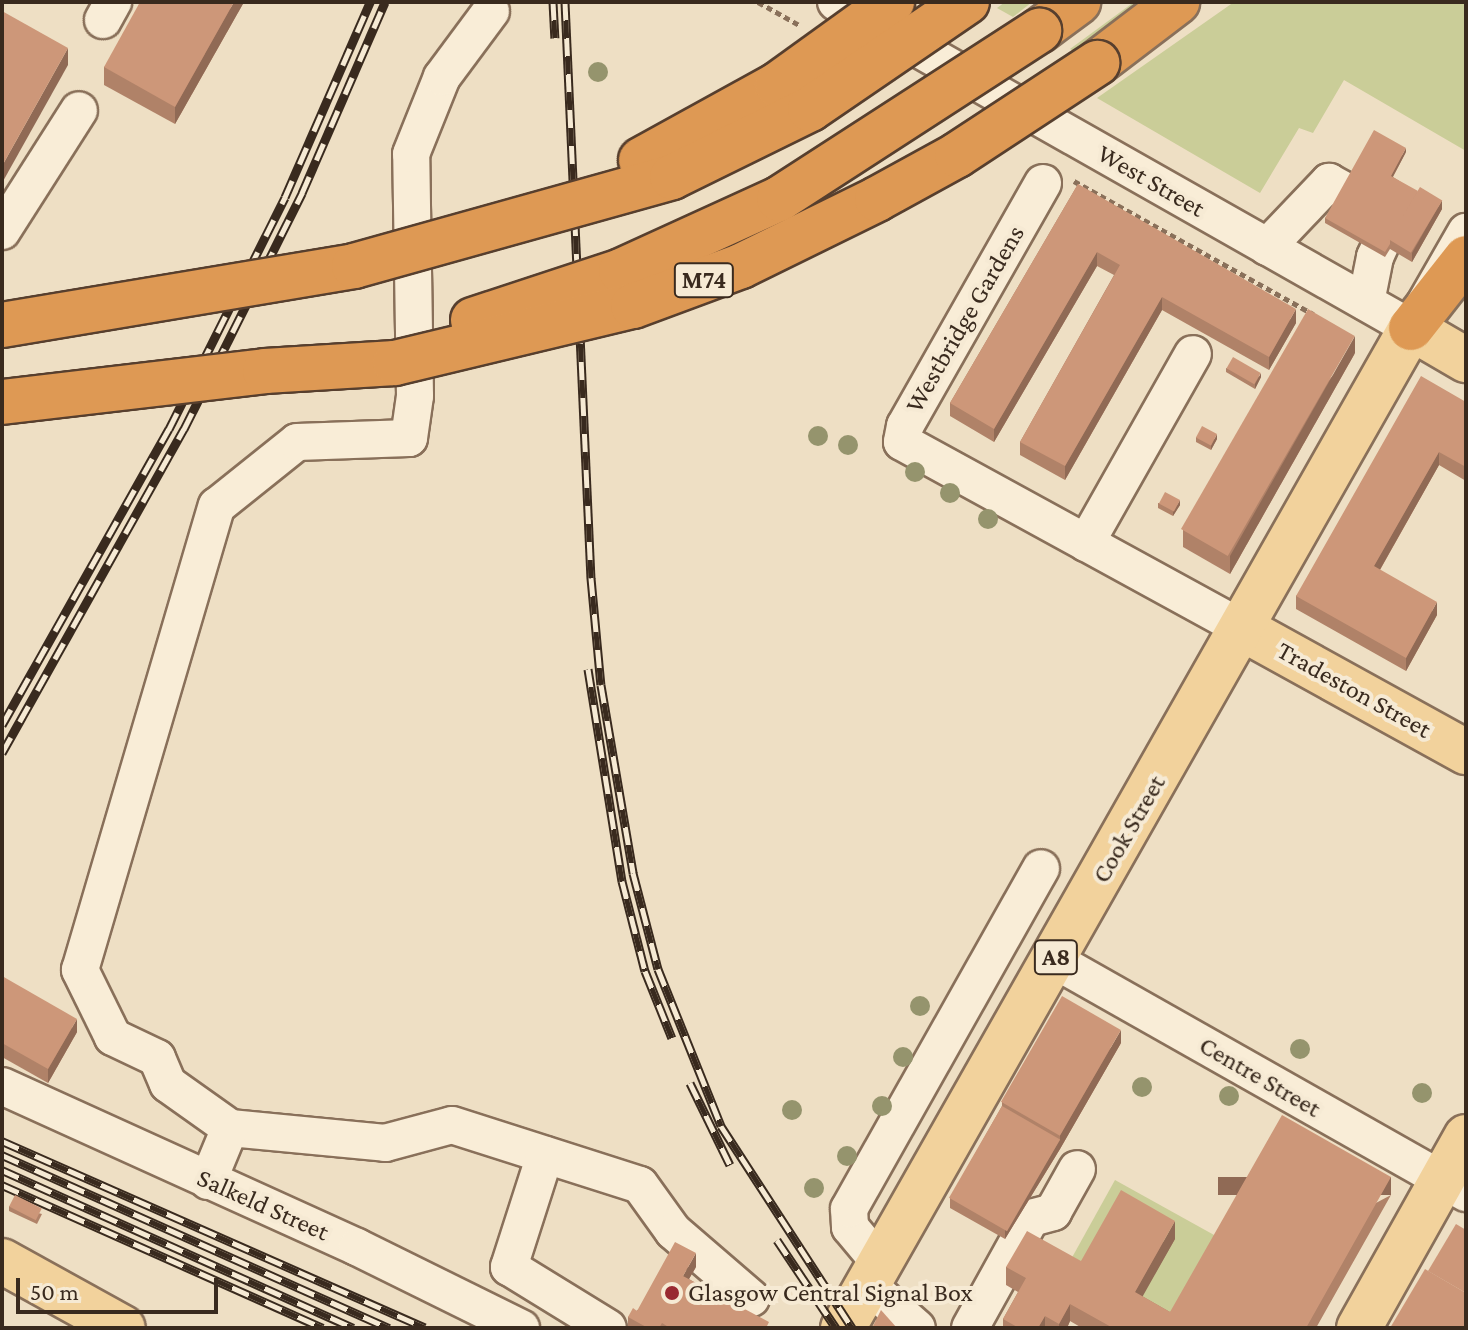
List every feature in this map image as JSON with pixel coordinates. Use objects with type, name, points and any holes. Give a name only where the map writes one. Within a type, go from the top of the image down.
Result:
[{"type":"highway","points":[[486,230],[716,123],[892,2]]},
{"type":"highway","points":[[2,325],[354,266],[672,177],[738,148],[850,85],[967,2]]},
{"type":"highway","name":"M74","points":[[265,371],[472,320],[621,271],[779,199],[1039,31],[1078,2]]},
{"type":"highway","name":"M74","points":[[2,402],[265,371],[395,363],[633,306],[700,281],[890,192],[1097,63],[1177,2]]},
{"type":"highway","points":[[1411,328],[1466,258]]},
{"type":"main road","name":"West Street","points":[[1411,328],[1466,360]]},
{"type":"main road","name":"Cook Street","points":[[843,1328],[1243,629],[1411,328]]},
{"type":"main road","name":"Tradeston Street","points":[[1243,629],[1466,752]]},
{"type":"main road","points":[[1359,1328],[1454,1187],[1466,1137]]},
{"type":"main road","points":[[2,1261],[123,1328]]},
{"type":"street","name":"West Street","points":[[836,2],[1411,328]]},
{"type":"street","points":[[491,11],[442,77],[411,154],[415,396],[409,438],[297,442],[217,506],[80,970],[113,1037],[157,1058],[168,1084],[230,1128],[385,1143],[452,1125],[640,1185],[673,1231],[751,1298]]},
{"type":"street","points":[[2,231],[79,110]]},
{"type":"street","name":"Westbridge Gardens","points":[[1053,179],[905,426],[902,442],[1243,629]]},
{"type":"street","points":[[1267,247],[1329,182],[1393,217],[1375,257],[1366,302]]},
{"type":"street","points":[[1411,328],[1466,232]]},
{"type":"street","points":[[1086,543],[1193,354]]},
{"type":"street","points":[[917,1328],[874,1274],[850,1227],[849,1209],[1041,868]]},
{"type":"street","name":"Centre Street","points":[[1054,960],[1454,1187]]},
{"type":"street","name":"Salkeld Street","points":[[2,1086],[521,1328]]},
{"type":"street","points":[[208,1181],[230,1128]]},
{"type":"street","points":[[545,1155],[509,1267],[608,1328]]},
{"type":"street","points":[[970,1328],[1031,1218],[1053,1212],[1077,1169]]},
{"type":"path","points":[[758,2],[814,34]]},
{"type":"path","points":[[1053,179],[1320,318]]},
{"type":"green space","points":[[1005,2],[1032,2],[1013,17],[997,8]]},
{"type":"green space","points":[[1134,2],[1166,2],[1089,59],[1070,49]]},
{"type":"green space","points":[[1234,2],[1466,2],[1466,151],[1344,80],[1313,133],[1299,128],[1260,193],[1097,98]]},
{"type":"green space","points":[[1115,1180],[1221,1239],[1171,1328],[1065,1270]]},
{"type":"building","points":[[140,2],[234,2],[175,107],[104,67]]},
{"type":"building","points":[[2,11],[68,48],[2,166]]},
{"type":"building","points":[[1374,130],[1406,148],[1391,176],[1418,191],[1385,252],[1325,218]]},
{"type":"building","points":[[1078,184],[1296,309],[1269,357],[1162,297],[1065,466],[1020,442],[1120,265],[1097,252],[994,429],[950,403]]},
{"type":"building","points":[[1420,187],[1442,200],[1411,253],[1389,239]]},
{"type":"building","points":[[1308,309],[1355,336],[1228,556],[1181,529]]},
{"type":"building","points":[[1233,357],[1261,373],[1254,384],[1226,368]]},
{"type":"building","points":[[1421,376],[1466,402],[1466,467],[1439,452],[1374,566],[1437,602],[1406,658],[1296,596]]},
{"type":"building","points":[[1202,426],[1217,434],[1211,445],[1196,437]]},
{"type":"building","points":[[1165,492],[1180,500],[1174,511],[1159,503]]},
{"type":"building","points":[[2,976],[77,1019],[48,1069],[2,1043]]},
{"type":"building","points":[[1062,996],[1121,1030],[1060,1136],[1001,1102]]},
{"type":"building","points":[[1002,1106],[1060,1140],[1007,1231],[949,1198]]},
{"type":"building","points":[[1282,1115],[1391,1177],[1306,1328],[1113,1328],[1070,1304],[1059,1324],[1045,1316],[1038,1328],[1019,1328],[1003,1319],[1026,1278],[1006,1267],[1027,1231],[1081,1261],[1121,1190],[1175,1221],[1135,1292],[1170,1312]]},
{"type":"building","points":[[15,1195],[42,1209],[36,1220],[9,1207]]},
{"type":"building","points":[[1456,1224],[1466,1230],[1466,1293],[1428,1271]]},
{"type":"building","name":"Glasgow Central Signal Box","points":[[675,1242],[696,1253],[683,1276],[769,1322],[766,1328],[670,1328],[662,1323],[659,1328],[648,1328],[628,1317],[633,1308],[637,1311]]},
{"type":"building","points":[[1425,1269],[1466,1293],[1466,1328],[1390,1328]]},
{"type":"building","points":[[881,1310],[897,1328],[872,1328]]},
{"type":"railway","points":[[2,725],[169,429],[285,197],[370,2]]},
{"type":"railway","points":[[2,753],[184,429],[302,193],[385,2]]},
{"type":"railway","points":[[553,2],[555,38]]},
{"type":"railway","points":[[565,2],[591,578],[601,685],[633,873],[658,969],[721,1126],[852,1328]]},
{"type":"railway","points":[[588,669],[622,881],[645,971],[672,1038]]},
{"type":"railway","points":[[690,1083],[730,1165]]},
{"type":"railway","points":[[2,1141],[425,1328]]},
{"type":"railway","points":[[2,1155],[389,1328]]},
{"type":"railway","points":[[2,1170],[353,1328]]},
{"type":"railway","points":[[2,1185],[323,1328]]},
{"type":"railway","points":[[777,1240],[836,1328]]},
{"type":"place","name":"Glasgow Central Signal Box","points":[[672,1293]]}]
